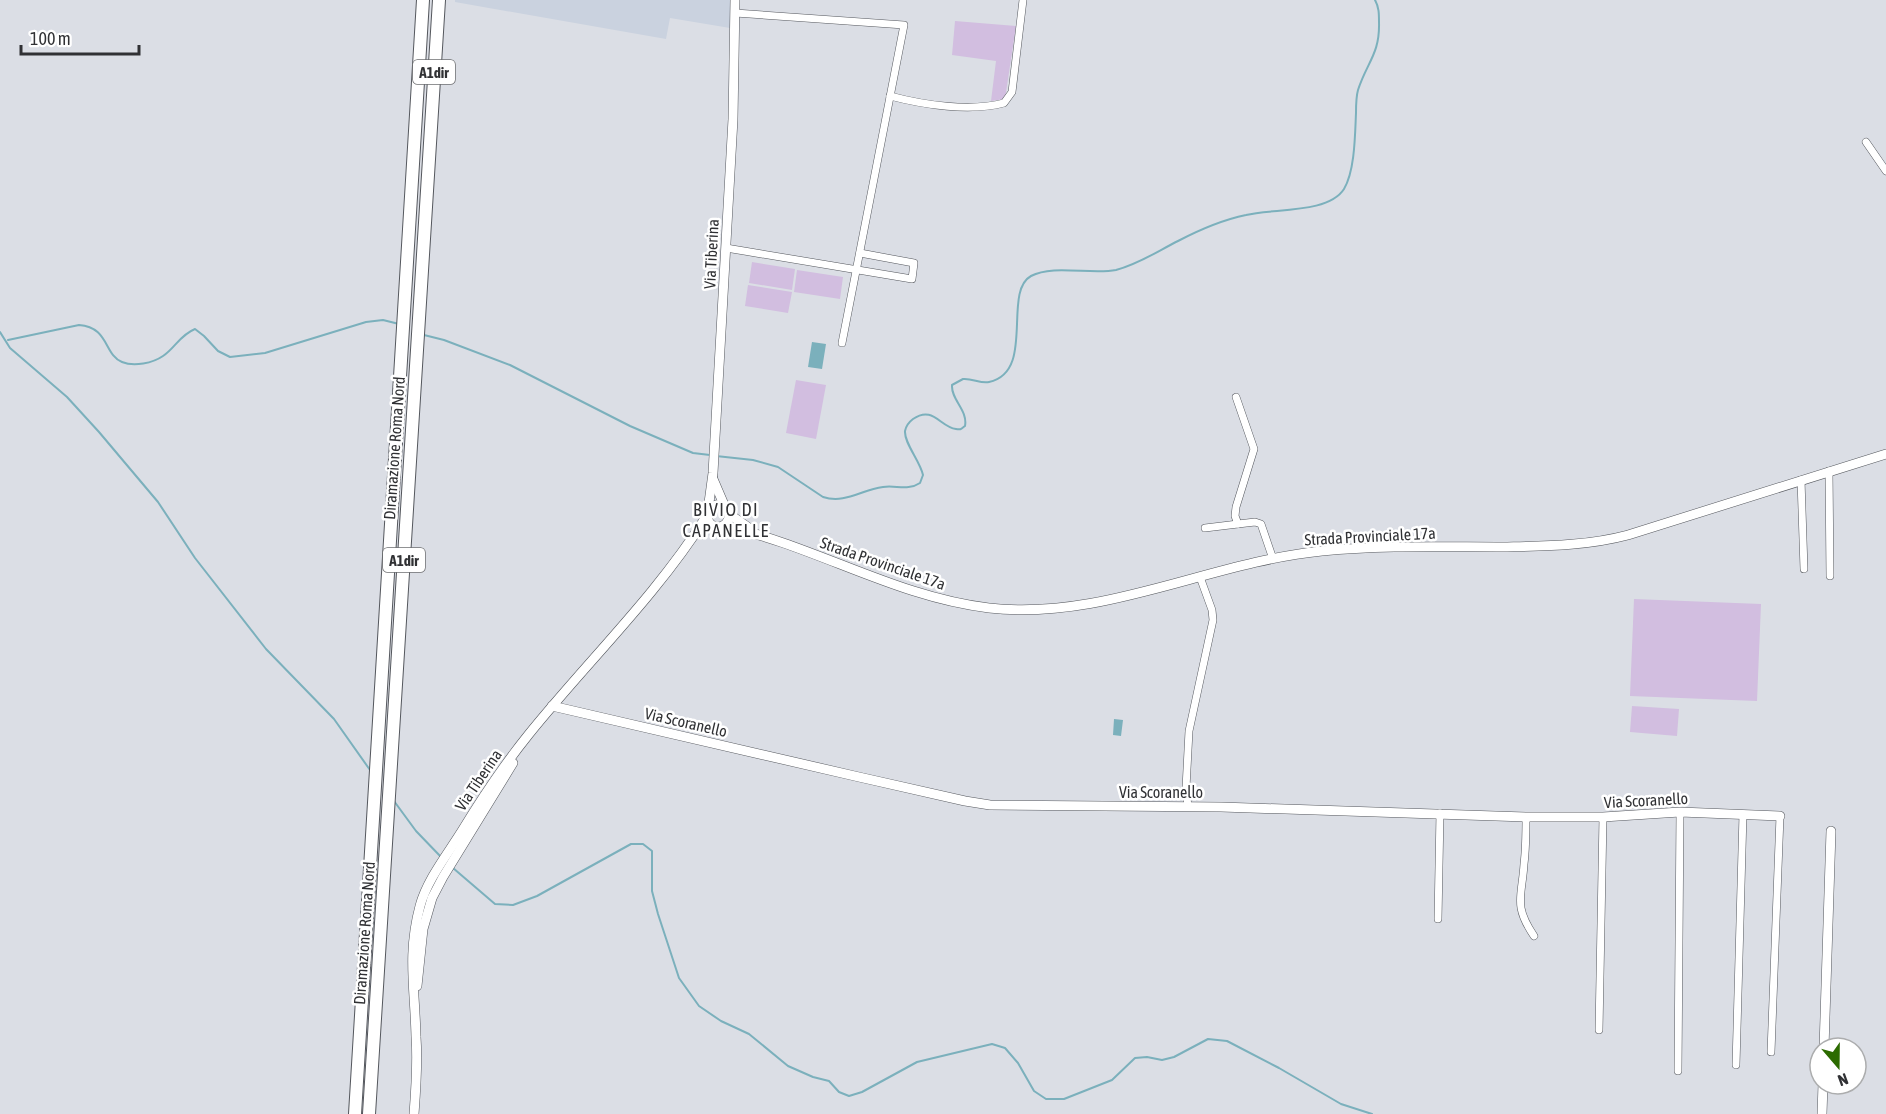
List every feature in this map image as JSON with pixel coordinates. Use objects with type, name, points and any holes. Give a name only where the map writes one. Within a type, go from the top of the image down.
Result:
[{"type":"highway","name":"Diramazione Roma Nord","points":[[355,1114],[423,0]]},
{"type":"highway","name":"Diramazione Roma Nord","points":[[369,1114],[439,0]]},
{"type":"main road","name":"Via Tiberina","points":[[414,1114],[417,1082],[417,981],[421,944],[439,876],[479,804],[527,736],[661,579],[689,543],[707,513],[712,475],[726,248],[733,119],[735,0]]},
{"type":"main road","name":"Strada Provinciale 17a","points":[[754,532],[906,590],[957,603],[989,608],[1028,610],[1072,606],[1274,559],[1310,553],[1341,550],[1566,546],[1589,543],[1634,533],[1886,454]]},
{"type":"main road","points":[[689,543],[728,520],[727,510],[712,475]]},
{"type":"main road","points":[[714,505],[727,510],[754,532],[710,524],[707,513],[714,505]]},
{"type":"main road","name":"Via Scoranello","points":[[552,706],[974,803],[1440,813],[1526,817],[1603,817],[1680,812],[1780,816]]},
{"type":"main road","points":[[1824,1036],[1831,831]]},
{"type":"main road","points":[[1822,1114],[1823,1096]]},
{"type":"street","points":[[890,96],[913,102],[976,108],[1004,103],[1012,92],[1023,0]]},
{"type":"street","points":[[735,13],[904,25],[842,343]]},
{"type":"street","points":[[1866,142],[1886,171]]},
{"type":"street","points":[[726,248],[912,279],[914,262],[860,253]]},
{"type":"street","points":[[1236,397],[1254,448],[1236,507],[1235,516],[1238,524]]},
{"type":"street","points":[[1829,471],[1830,576]]},
{"type":"street","points":[[1801,480],[1804,569]]},
{"type":"street","points":[[1205,528],[1260,523],[1274,559]]},
{"type":"street","points":[[1188,807],[1186,777],[1189,731],[1213,620],[1212,610],[1200,577]]},
{"type":"street","points":[[1678,1071],[1680,812]]},
{"type":"street","points":[[1438,919],[1440,813]]},
{"type":"street","points":[[1736,1065],[1743,814]]},
{"type":"street","points":[[1771,1052],[1780,816]]},
{"type":"street","points":[[1526,817],[1525,860],[1519,900],[1523,917],[1534,936]]},
{"type":"street","points":[[1599,1030],[1603,817]]},
{"type":"shaded area","points":[[455,0],[731,0],[730,28],[670,18],[666,39],[455,2]]},
{"type":"shaded area","points":[[955,21],[1016,26],[1005,99],[991,101],[996,61],[952,55]]},
{"type":"shaded area","points":[[752,262],[795,269],[792,290],[749,283]]},
{"type":"shaded area","points":[[797,270],[843,277],[840,299],[794,292]]},
{"type":"shaded area","points":[[748,285],[792,292],[788,313],[745,306]]},
{"type":"shaded area","points":[[796,380],[826,385],[816,439],[786,433]]},
{"type":"shaded area","points":[[1634,599],[1761,604],[1757,701],[1630,696]]},
{"type":"shaded area","points":[[1632,706],[1679,709],[1677,736],[1630,732]]},
{"type":"water","points":[[812,342],[826,344],[822,369],[808,367]]},
{"type":"water","points":[[1114,719],[1123,720],[1121,736],[1113,735]]},
{"type":"waterway","points":[[716,456],[753,460],[778,467],[823,497],[831,499],[846,498],[883,487],[906,487],[920,483],[923,475],[905,436],[907,426],[913,419],[926,414],[956,429],[965,426],[964,415],[954,395],[952,385],[963,379],[989,382],[1003,375],[1011,363],[1015,348],[1019,298],[1023,285],[1031,276],[1061,270],[1116,270],[1140,261],[1202,229],[1228,220],[1257,213],[1299,209],[1326,203],[1336,197],[1348,181],[1354,152],[1357,93],[1375,50],[1379,33],[1379,13],[1375,0]]},
{"type":"waterway","points":[[8,340],[79,325],[96,331],[112,354],[122,362],[138,364],[163,356],[185,335],[195,329],[218,351],[230,357],[265,353],[366,322],[383,320],[399,324]]},
{"type":"waterway","points":[[0,332],[10,348],[67,397],[99,432],[158,502],[195,558],[266,649],[334,719],[370,770]]},
{"type":"waterway","points":[[424,335],[444,340],[510,365],[630,426],[693,453],[710,455]]},
{"type":"waterway","points":[[394,801],[416,831],[442,858]]},
{"type":"waterway","points":[[453,868],[495,904],[513,905],[537,896],[631,844],[643,844],[652,851],[652,891],[679,978],[699,1006],[721,1021],[749,1034],[788,1066],[829,1081],[839,1092],[849,1096],[862,1092],[917,1062],[992,1044],[1005,1048],[1018,1063],[1034,1091],[1046,1099],[1064,1099],[1112,1080],[1135,1058],[1147,1057],[1162,1060],[1174,1057],[1208,1039],[1227,1041],[1341,1104],[1372,1114]]},
{"type":"district","name":"BIVIO DI CAPANELLE","points":[[726,519]]}]
